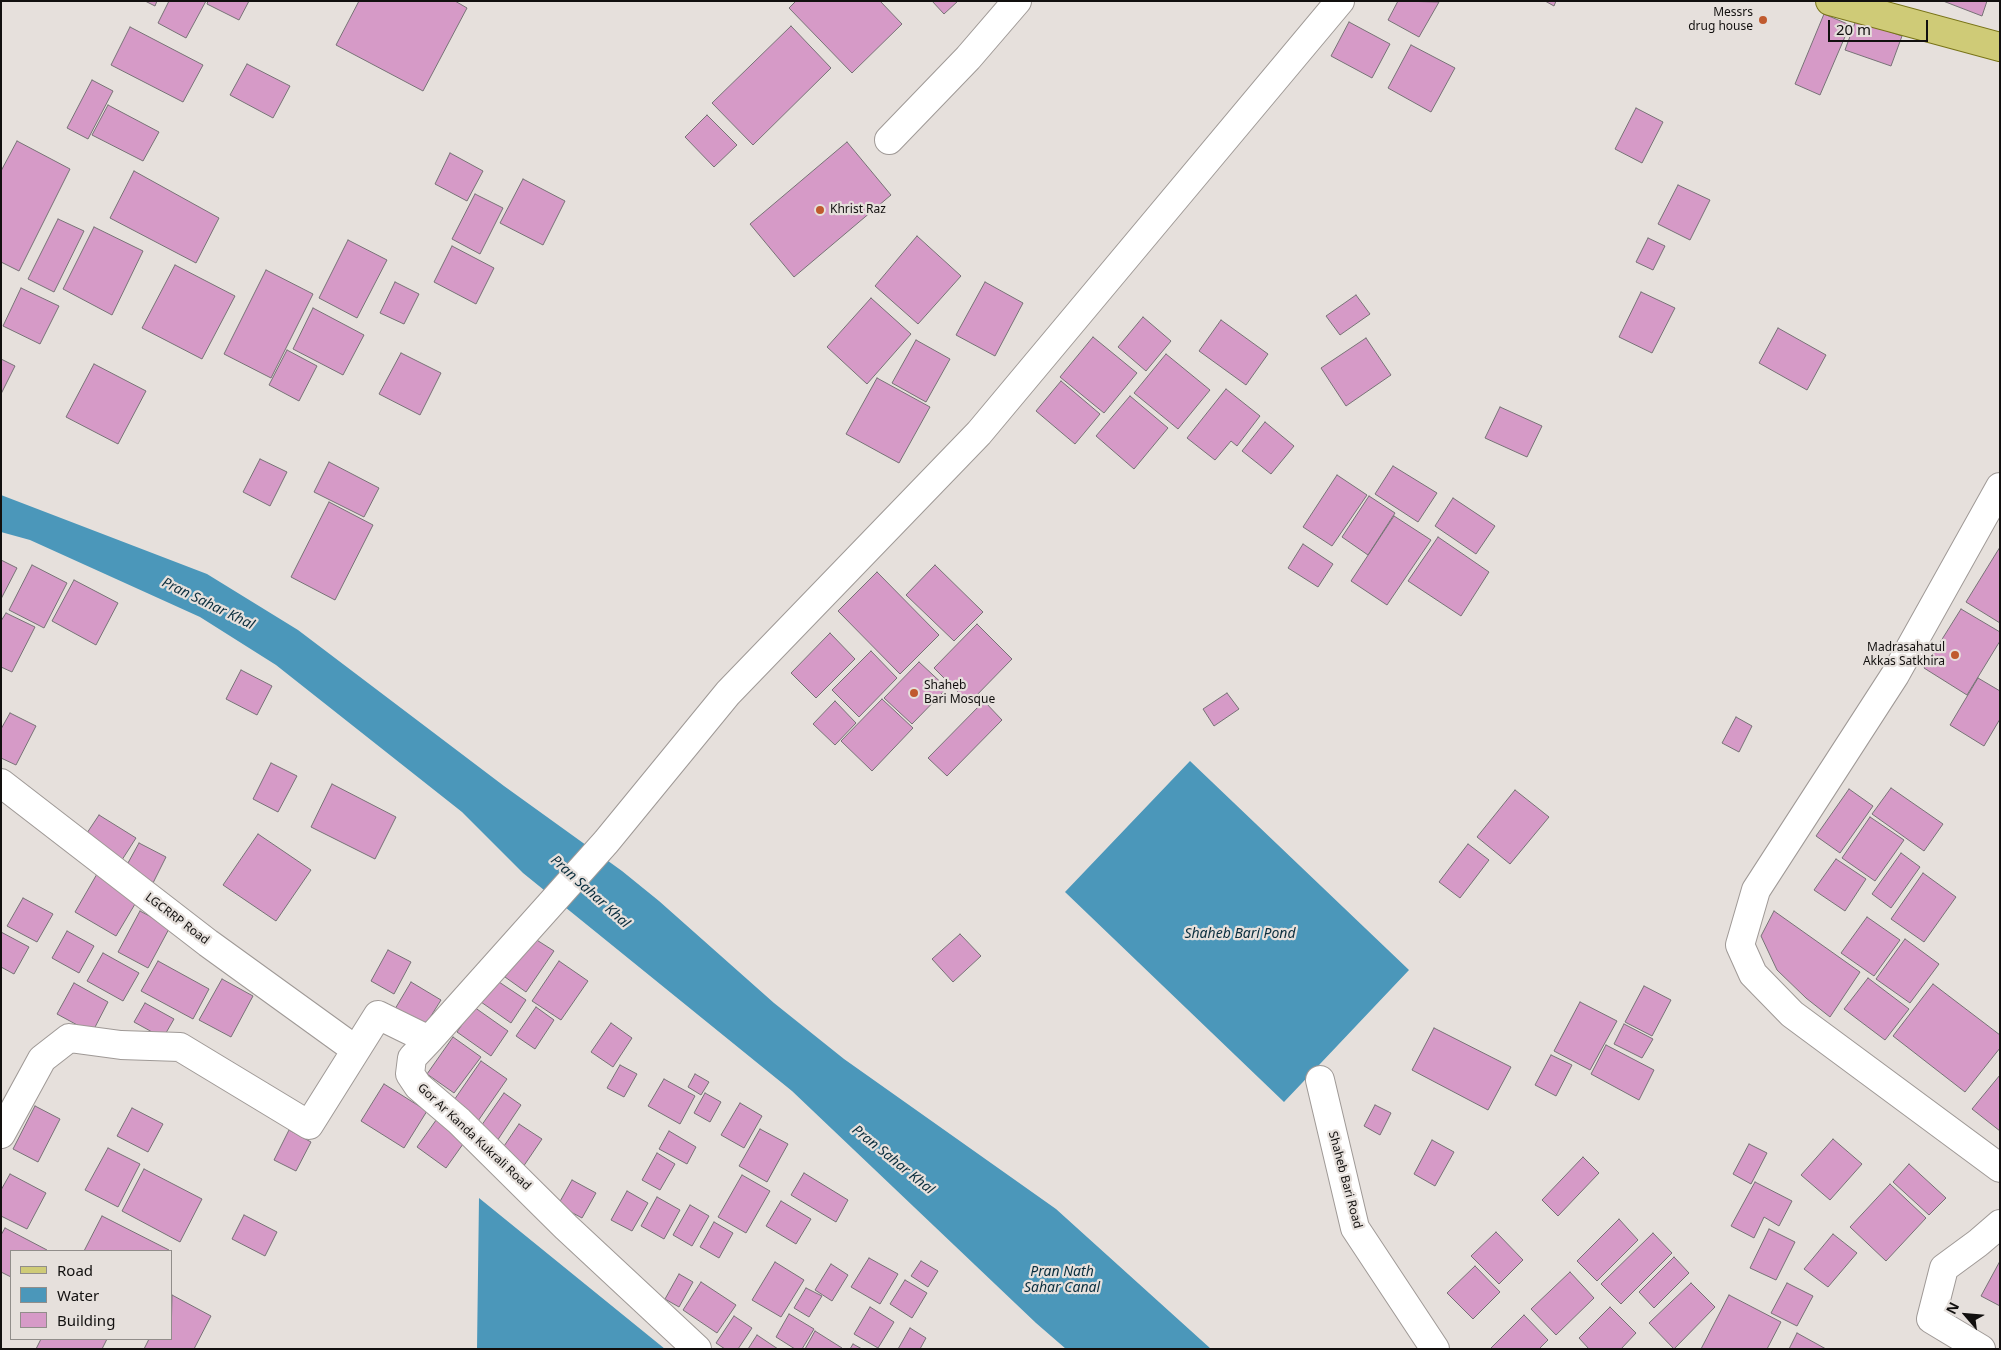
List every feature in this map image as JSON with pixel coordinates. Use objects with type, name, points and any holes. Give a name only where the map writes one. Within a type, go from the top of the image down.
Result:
[{"type":"main road","points":[[1830,1],[2000,47]]},
{"type":"street","points":[[889,140],[968,58],[1017,1]]},
{"type":"street","name":"Gor Ar Kanda Kukrali Road","points":[[697,1349],[566,1227],[459,1121],[418,1086],[410,1074],[412,1058],[603,845],[728,693],[979,433],[1340,1]]},
{"type":"street","points":[[2000,487],[1895,675],[1756,890],[1740,945],[1753,974],[1792,1014],[2000,1168]]},
{"type":"street","name":"LGCRRP Road","points":[[1,783],[208,942],[356,1050]]},
{"type":"street","points":[[1,1134],[42,1060],[69,1038],[121,1045],[180,1047],[309,1125],[378,1015],[429,1040]]},
{"type":"street","name":"Shaheb Bari Road","points":[[1320,1080],[1356,1228],[1435,1349]]},
{"type":"street","points":[[1981,1349],[1931,1319],[1944,1268],[1978,1244],[2000,1224]]},
{"type":"water","name":"Pran Nath Sahar Canal","points":[[1,495],[207,574],[298,630],[504,786],[622,871],[659,901],[774,1003],[844,1059],[1056,1209],[1211,1349],[1066,1349],[1036,1323],[792,1091],[523,873],[462,812],[276,665],[200,617],[30,540],[1,532]]},
{"type":"water","name":"Shaheb Bari Pond","points":[[1190,761],[1409,970],[1284,1102],[1065,892]]},
{"type":"water","points":[[479,1198],[665,1349],[477,1349]]},
{"type":"building","points":[[145,1],[157,1],[155,6]]},
{"type":"building","points":[[169,1],[206,1],[186,38],[158,23]]},
{"type":"building","points":[[208,1],[249,1],[239,20],[207,4]]},
{"type":"building","points":[[359,1],[455,1],[467,8],[423,91],[336,45]]},
{"type":"building","points":[[796,1],[880,1],[902,24],[852,73],[789,8]]},
{"type":"building","points":[[932,1],[958,1],[944,14]]},
{"type":"building","points":[[1398,1],[1439,2],[1419,37],[1388,20]]},
{"type":"building","points":[[1545,1],[1556,1],[1554,6]]},
{"type":"building","points":[[1943,1],[1987,1],[1982,16]]},
{"type":"building","points":[[1824,14],[1850,25],[1820,95],[1795,84]]},
{"type":"building","points":[[1856,20],[1902,36],[1891,66],[1845,50]]},
{"type":"building","points":[[1349,22],[1390,44],[1372,78],[1331,56]]},
{"type":"building","points":[[791,26],[831,68],[753,145],[712,103]]},
{"type":"building","points":[[130,27],[203,65],[183,102],[111,65]]},
{"type":"building","points":[[1411,45],[1455,68],[1431,112],[1388,88]]},
{"type":"building","points":[[247,64],[290,86],[273,118],[230,95]]},
{"type":"building","points":[[92,80],[113,91],[88,139],[67,128]]},
{"type":"building","points":[[108,105],[159,132],[143,161],[92,135]]},
{"type":"building","points":[[1636,108],[1663,122],[1642,163],[1615,149]]},
{"type":"building","points":[[707,115],[737,145],[714,167],[685,137]]},
{"type":"building","points":[[17,141],[70,169],[19,271],[1,262],[1,171]]},
{"type":"building","name":"Khrist Raz","points":[[847,142],[891,195],[794,277],[750,224]]},
{"type":"building","points":[[450,153],[483,171],[467,201],[435,184]]},
{"type":"building","points":[[134,171],[219,218],[196,263],[110,218]]},
{"type":"building","points":[[523,179],[565,201],[543,245],[500,223]]},
{"type":"building","points":[[1678,185],[1710,200],[1690,240],[1658,224]]},
{"type":"building","points":[[475,194],[503,208],[480,254],[452,239]]},
{"type":"building","points":[[58,219],[84,231],[54,292],[28,279]]},
{"type":"building","points":[[94,227],[143,251],[112,315],[63,289]]},
{"type":"building","points":[[917,236],[961,276],[918,324],[875,286]]},
{"type":"building","points":[[1648,238],[1665,246],[1653,270],[1636,262]]},
{"type":"building","points":[[348,240],[387,260],[357,318],[319,298]]},
{"type":"building","points":[[452,246],[494,268],[476,304],[434,282]]},
{"type":"building","points":[[175,265],[235,296],[202,359],[142,328]]},
{"type":"building","points":[[266,270],[313,294],[271,378],[224,354]]},
{"type":"building","points":[[395,282],[419,294],[404,324],[380,313]]},
{"type":"building","points":[[985,282],[1023,303],[995,356],[956,335]]},
{"type":"building","points":[[21,288],[59,306],[40,344],[3,326]]},
{"type":"building","points":[[1641,292],[1675,308],[1652,353],[1619,337]]},
{"type":"building","points":[[1356,295],[1370,314],[1340,335],[1326,316]]},
{"type":"building","points":[[871,298],[911,334],[867,384],[827,347]]},
{"type":"building","points":[[313,308],[364,335],[343,375],[293,349]]},
{"type":"building","points":[[1143,317],[1171,341],[1146,371],[1118,347]]},
{"type":"building","points":[[1221,320],[1268,354],[1246,385],[1199,351]]},
{"type":"building","points":[[1778,328],[1826,355],[1807,390],[1759,363]]},
{"type":"building","points":[[1093,337],[1137,373],[1104,413],[1060,377]]},
{"type":"building","points":[[1366,338],[1391,375],[1346,406],[1321,368]]},
{"type":"building","points":[[916,340],[950,359],[926,402],[892,383]]},
{"type":"building","points":[[287,350],[317,366],[299,401],[269,385]]},
{"type":"building","points":[[401,353],[441,373],[420,415],[379,394]]},
{"type":"building","points":[[1166,354],[1210,390],[1178,429],[1134,393]]},
{"type":"building","points":[[1,359],[15,366],[1,394]]},
{"type":"building","points":[[94,364],[146,391],[118,444],[66,417]]},
{"type":"building","points":[[877,378],[930,407],[899,463],[846,434]]},
{"type":"building","points":[[1061,381],[1100,414],[1075,444],[1036,411]]},
{"type":"building","points":[[1226,389],[1260,416],[1237,446],[1231,441],[1215,460],[1187,438]]},
{"type":"building","points":[[1130,396],[1168,428],[1134,469],[1096,436]]},
{"type":"building","points":[[1500,407],[1542,426],[1527,457],[1485,438]]},
{"type":"building","points":[[1265,422],[1294,446],[1271,474],[1242,451]]},
{"type":"building","points":[[260,459],[287,472],[270,506],[243,492]]},
{"type":"building","points":[[329,462],[379,488],[364,517],[314,492]]},
{"type":"building","points":[[1393,466],[1437,493],[1418,522],[1375,494]]},
{"type":"building","points":[[1337,475],[1367,495],[1332,546],[1303,527]]},
{"type":"building","points":[[1369,496],[1395,513],[1368,555],[1342,537]]},
{"type":"building","points":[[1453,498],[1495,526],[1476,554],[1435,526]]},
{"type":"building","points":[[329,502],[373,525],[335,600],[291,577]]},
{"type":"building","points":[[1394,516],[1431,540],[1387,605],[1351,581]]},
{"type":"building","points":[[1438,537],[1489,572],[1461,616],[1408,581]]},
{"type":"building","points":[[1303,544],[1333,564],[1318,587],[1288,568]]},
{"type":"building","points":[[2000,547],[2000,623],[1966,602]]},
{"type":"building","points":[[1,560],[17,568],[1,599]]},
{"type":"building","points":[[32,565],[67,583],[44,628],[9,610]]},
{"type":"building","points":[[935,565],[983,612],[954,641],[906,595]]},
{"type":"building","points":[[877,572],[939,635],[900,674],[838,611]]},
{"type":"building","points":[[74,580],[118,603],[96,645],[52,621]]},
{"type":"building","points":[[1961,609],[2000,632],[2000,641],[1967,695],[1924,668]]},
{"type":"building","points":[[6,613],[35,627],[12,672],[1,667],[1,621]]},
{"type":"building","points":[[977,624],[1012,659],[969,703],[934,668]]},
{"type":"building","points":[[830,633],[855,659],[816,698],[791,673]]},
{"type":"building","points":[[871,651],[897,678],[859,717],[832,690]]},
{"type":"building","points":[[919,662],[947,688],[912,724],[884,698]]},
{"type":"building","points":[[241,670],[272,686],[257,715],[226,699]]},
{"type":"building","points":[[1978,678],[2000,691],[2000,719],[1984,746],[1950,725]]},
{"type":"building","points":[[1227,693],[1239,709],[1214,726],[1203,709]]},
{"type":"building","points":[[882,699],[913,728],[872,771],[841,741]]},
{"type":"building","points":[[835,701],[856,723],[835,745],[813,724]]},
{"type":"building","points":[[984,701],[1002,720],[947,776],[928,758]]},
{"type":"building","points":[[10,713],[36,726],[16,765],[1,758],[1,729]]},
{"type":"building","points":[[1736,717],[1752,726],[1739,752],[1722,743]]},
{"type":"building","points":[[271,763],[297,776],[278,812],[253,799]]},
{"type":"building","points":[[332,784],[396,817],[375,859],[311,827]]},
{"type":"building","points":[[1891,788],[1943,824],[1924,851],[1872,814]]},
{"type":"building","points":[[1849,789],[1873,806],[1840,853],[1816,836]]},
{"type":"building","points":[[1515,790],[1549,817],[1510,864],[1477,837]]},
{"type":"building","points":[[99,815],[136,838],[120,863],[83,839]]},
{"type":"building","points":[[1870,817],[1904,840],[1875,881],[1842,858]]},
{"type":"building","points":[[258,834],[311,870],[276,921],[223,885]]},
{"type":"building","points":[[139,843],[166,857],[151,887],[123,872]]},
{"type":"building","points":[[1468,844],[1489,860],[1460,898],[1439,882]]},
{"type":"building","points":[[1901,853],[1920,867],[1891,908],[1872,894]]},
{"type":"building","points":[[1836,859],[1866,879],[1845,911],[1814,890]]},
{"type":"building","points":[[1923,873],[1956,897],[1924,942],[1891,919]]},
{"type":"building","points":[[97,874],[138,899],[116,936],[75,912]]},
{"type":"building","points":[[23,898],[53,914],[37,942],[7,926]]},
{"type":"building","points":[[140,911],[170,927],[148,968],[118,952]]},
{"type":"building","points":[[1774,911],[1860,972],[1830,1017],[1806,998],[1777,970],[1761,936]]},
{"type":"building","points":[[1867,917],[1900,940],[1874,976],[1841,953]]},
{"type":"building","points":[[67,931],[94,946],[79,973],[52,958]]},
{"type":"building","points":[[1,932],[29,947],[14,974],[1,967]]},
{"type":"building","points":[[960,934],[981,956],[953,982],[932,959]]},
{"type":"building","points":[[532,937],[554,951],[526,992],[505,977]]},
{"type":"building","points":[[1905,939],[1939,964],[1910,1003],[1876,979]]},
{"type":"building","points":[[388,950],[411,962],[394,994],[371,981]]},
{"type":"building","points":[[103,953],[139,973],[123,1001],[87,981]]},
{"type":"building","points":[[158,961],[209,989],[193,1019],[141,991]]},
{"type":"building","points":[[559,961],[588,981],[561,1020],[532,1001]]},
{"type":"building","points":[[1868,978],[1909,1009],[1885,1040],[1844,1009]]},
{"type":"building","points":[[222,979],[253,996],[231,1037],[199,1020]]},
{"type":"building","points":[[496,980],[526,1000],[511,1023],[481,1002]]},
{"type":"building","points":[[411,982],[441,1000],[424,1027],[395,1009]]},
{"type":"building","points":[[74,983],[108,1002],[92,1033],[57,1014]]},
{"type":"building","points":[[1933,984],[2000,1035],[2000,1048],[1965,1092],[1893,1036]]},
{"type":"building","points":[[1644,986],[1671,1000],[1652,1036],[1625,1022]]},
{"type":"building","points":[[1580,1002],[1617,1021],[1590,1070],[1554,1051]]},
{"type":"building","points":[[145,1003],[174,1019],[163,1038],[134,1022]]},
{"type":"building","points":[[474,1007],[508,1031],[491,1056],[457,1032]]},
{"type":"building","points":[[536,1007],[554,1020],[535,1049],[516,1036]]},
{"type":"building","points":[[611,1023],[632,1038],[613,1067],[591,1052]]},
{"type":"building","points":[[1624,1024],[1653,1039],[1642,1058],[1614,1044]]},
{"type":"building","points":[[1434,1028],[1511,1067],[1488,1110],[1412,1070]]},
{"type":"building","points":[[453,1037],[481,1057],[454,1093],[427,1074]]},
{"type":"building","points":[[1606,1045],[1654,1070],[1639,1100],[1591,1074]]},
{"type":"building","points":[[1551,1055],[1572,1065],[1556,1096],[1535,1085]]},
{"type":"building","points":[[481,1061],[507,1079],[478,1121],[452,1103]]},
{"type":"building","points":[[620,1065],[637,1074],[624,1097],[607,1088]]},
{"type":"building","points":[[695,1074],[709,1082],[701,1095],[688,1087]]},
{"type":"building","points":[[2000,1075],[2000,1131],[1972,1109]]},
{"type":"building","points":[[664,1079],[695,1096],[680,1124],[648,1106]]},
{"type":"building","points":[[384,1084],[427,1111],[404,1148],[361,1121]]},
{"type":"building","points":[[504,1093],[521,1105],[497,1141],[479,1129]]},
{"type":"building","points":[[705,1093],[721,1102],[710,1122],[694,1113]]},
{"type":"building","points":[[740,1103],[762,1116],[744,1148],[721,1135]]},
{"type":"building","points":[[1375,1105],[1391,1113],[1380,1135],[1364,1126]]},
{"type":"building","points":[[35,1106],[60,1119],[38,1162],[13,1149]]},
{"type":"building","points":[[132,1108],[163,1124],[148,1152],[117,1136]]},
{"type":"building","points":[[439,1116],[468,1137],[446,1168],[417,1147]]},
{"type":"building","points":[[519,1124],[542,1139],[523,1167],[500,1152]]},
{"type":"building","points":[[760,1129],[788,1144],[767,1182],[739,1166]]},
{"type":"building","points":[[289,1130],[311,1142],[296,1171],[274,1160]]},
{"type":"building","points":[[669,1131],[696,1147],[687,1164],[659,1149]]},
{"type":"building","points":[[1833,1139],[1862,1164],[1830,1200],[1801,1175]]},
{"type":"building","points":[[1432,1140],[1454,1152],[1435,1186],[1414,1174]]},
{"type":"building","points":[[1749,1144],[1767,1153],[1751,1184],[1733,1174]]},
{"type":"building","points":[[108,1148],[140,1164],[118,1207],[85,1190]]},
{"type":"building","points":[[657,1153],[675,1164],[660,1190],[642,1180]]},
{"type":"building","points":[[1583,1157],[1599,1173],[1558,1216],[1542,1200]]},
{"type":"building","points":[[1909,1164],[1946,1198],[1929,1215],[1893,1182]]},
{"type":"building","points":[[144,1169],[202,1199],[180,1242],[122,1211]]},
{"type":"building","points":[[804,1173],[848,1200],[836,1222],[791,1195]]},
{"type":"building","points":[[10,1174],[46,1193],[27,1229],[1,1216],[1,1190]]},
{"type":"building","points":[[742,1175],[770,1191],[746,1233],[718,1217]]},
{"type":"building","points":[[572,1180],[596,1193],[582,1218],[558,1205]]},
{"type":"building","points":[[1755,1182],[1792,1201],[1779,1226],[1764,1217],[1754,1238],[1731,1226]]},
{"type":"building","points":[[1890,1184],[1926,1218],[1886,1261],[1850,1227]]},
{"type":"building","points":[[627,1191],[648,1203],[632,1231],[611,1220]]},
{"type":"building","points":[[657,1197],[680,1210],[664,1239],[641,1226]]},
{"type":"building","points":[[781,1201],[811,1219],[796,1244],[766,1226]]},
{"type":"building","points":[[690,1205],[709,1216],[692,1246],[673,1235]]},
{"type":"building","points":[[244,1215],[277,1232],[265,1256],[232,1239]]},
{"type":"building","points":[[102,1216],[169,1250],[85,1250]]},
{"type":"building","points":[[1619,1219],[1638,1240],[1597,1281],[1577,1261]]},
{"type":"building","points":[[714,1222],[733,1233],[719,1258],[700,1247]]},
{"type":"building","points":[[5,1228],[47,1250],[10,1250],[10,1276],[1,1272],[1,1235]]},
{"type":"building","points":[[1769,1229],[1795,1242],[1776,1280],[1750,1268]]},
{"type":"building","points":[[1496,1232],[1523,1260],[1499,1284],[1471,1256]]},
{"type":"building","points":[[1653,1233],[1672,1253],[1621,1304],[1601,1284]]},
{"type":"building","points":[[1833,1234],[1857,1253],[1828,1287],[1804,1269]]},
{"type":"building","points":[[1674,1257],[1689,1273],[1654,1308],[1639,1292]]},
{"type":"building","points":[[869,1258],[898,1274],[880,1304],[851,1287]]},
{"type":"building","points":[[921,1261],[938,1271],[928,1287],[911,1276]]},
{"type":"building","points":[[2000,1261],[2000,1306],[1981,1296]]},
{"type":"building","points":[[775,1262],[804,1280],[781,1317],[752,1300]]},
{"type":"building","points":[[831,1264],[848,1275],[832,1301],[815,1290]]},
{"type":"building","points":[[1475,1266],[1500,1292],[1473,1319],[1447,1293]]},
{"type":"building","points":[[1570,1272],[1594,1298],[1556,1335],[1531,1309]]},
{"type":"building","points":[[679,1274],[693,1282],[679,1307],[665,1299]]},
{"type":"building","points":[[905,1280],[927,1293],[912,1318],[890,1304]]},
{"type":"building","points":[[701,1282],[736,1305],[717,1333],[683,1310]]},
{"type":"building","points":[[1691,1283],[1715,1307],[1674,1349],[1649,1323]]},
{"type":"building","points":[[1787,1283],[1813,1296],[1797,1326],[1771,1313]]},
{"type":"building","points":[[806,1288],[822,1296],[809,1317],[794,1308]]},
{"type":"building","points":[[172,1295],[211,1316],[194,1349],[144,1349],[148,1340],[172,1340]]},
{"type":"building","points":[[1729,1295],[1781,1322],[1767,1349],[1701,1349]]},
{"type":"building","points":[[870,1307],[894,1322],[878,1348],[854,1334]]},
{"type":"building","points":[[1610,1307],[1636,1333],[1621,1349],[1589,1349],[1579,1338]]},
{"type":"building","points":[[789,1314],[814,1329],[802,1349],[795,1349],[776,1337]]},
{"type":"building","points":[[1524,1315],[1548,1340],[1539,1349],[1490,1349]]},
{"type":"building","points":[[734,1316],[752,1328],[738,1349],[725,1349],[716,1343]]},
{"type":"building","points":[[910,1328],[926,1338],[920,1349],[898,1349]]},
{"type":"building","points":[[815,1331],[842,1348],[805,1349]]},
{"type":"building","points":[[1797,1333],[1826,1349],[1789,1349]]},
{"type":"building","points":[[757,1335],[778,1349],[748,1349]]},
{"type":"building","points":[[40,1340],[106,1340],[102,1349],[36,1349]]},
{"type":"building","points":[[853,1344],[862,1349],[850,1349]]},
{"type":"place","name":"Messrs drug house","points":[[1763,20]]},
{"type":"place","name":"Khrist Raz","points":[[820,210]]},
{"type":"place","name":"Madrasahatul Akkas Satkhira","points":[[1955,655]]},
{"type":"place","name":"Shaheb Bari Mosque","points":[[914,693]]},
{"type":"water label","name":"Pran Sahar Khal","points":[[208,604]]},
{"type":"water label","name":"Pran Sahar Khal","points":[[590,892]]},
{"type":"water label","name":"Pran Sahar Khal","points":[[893,1160]]}]
